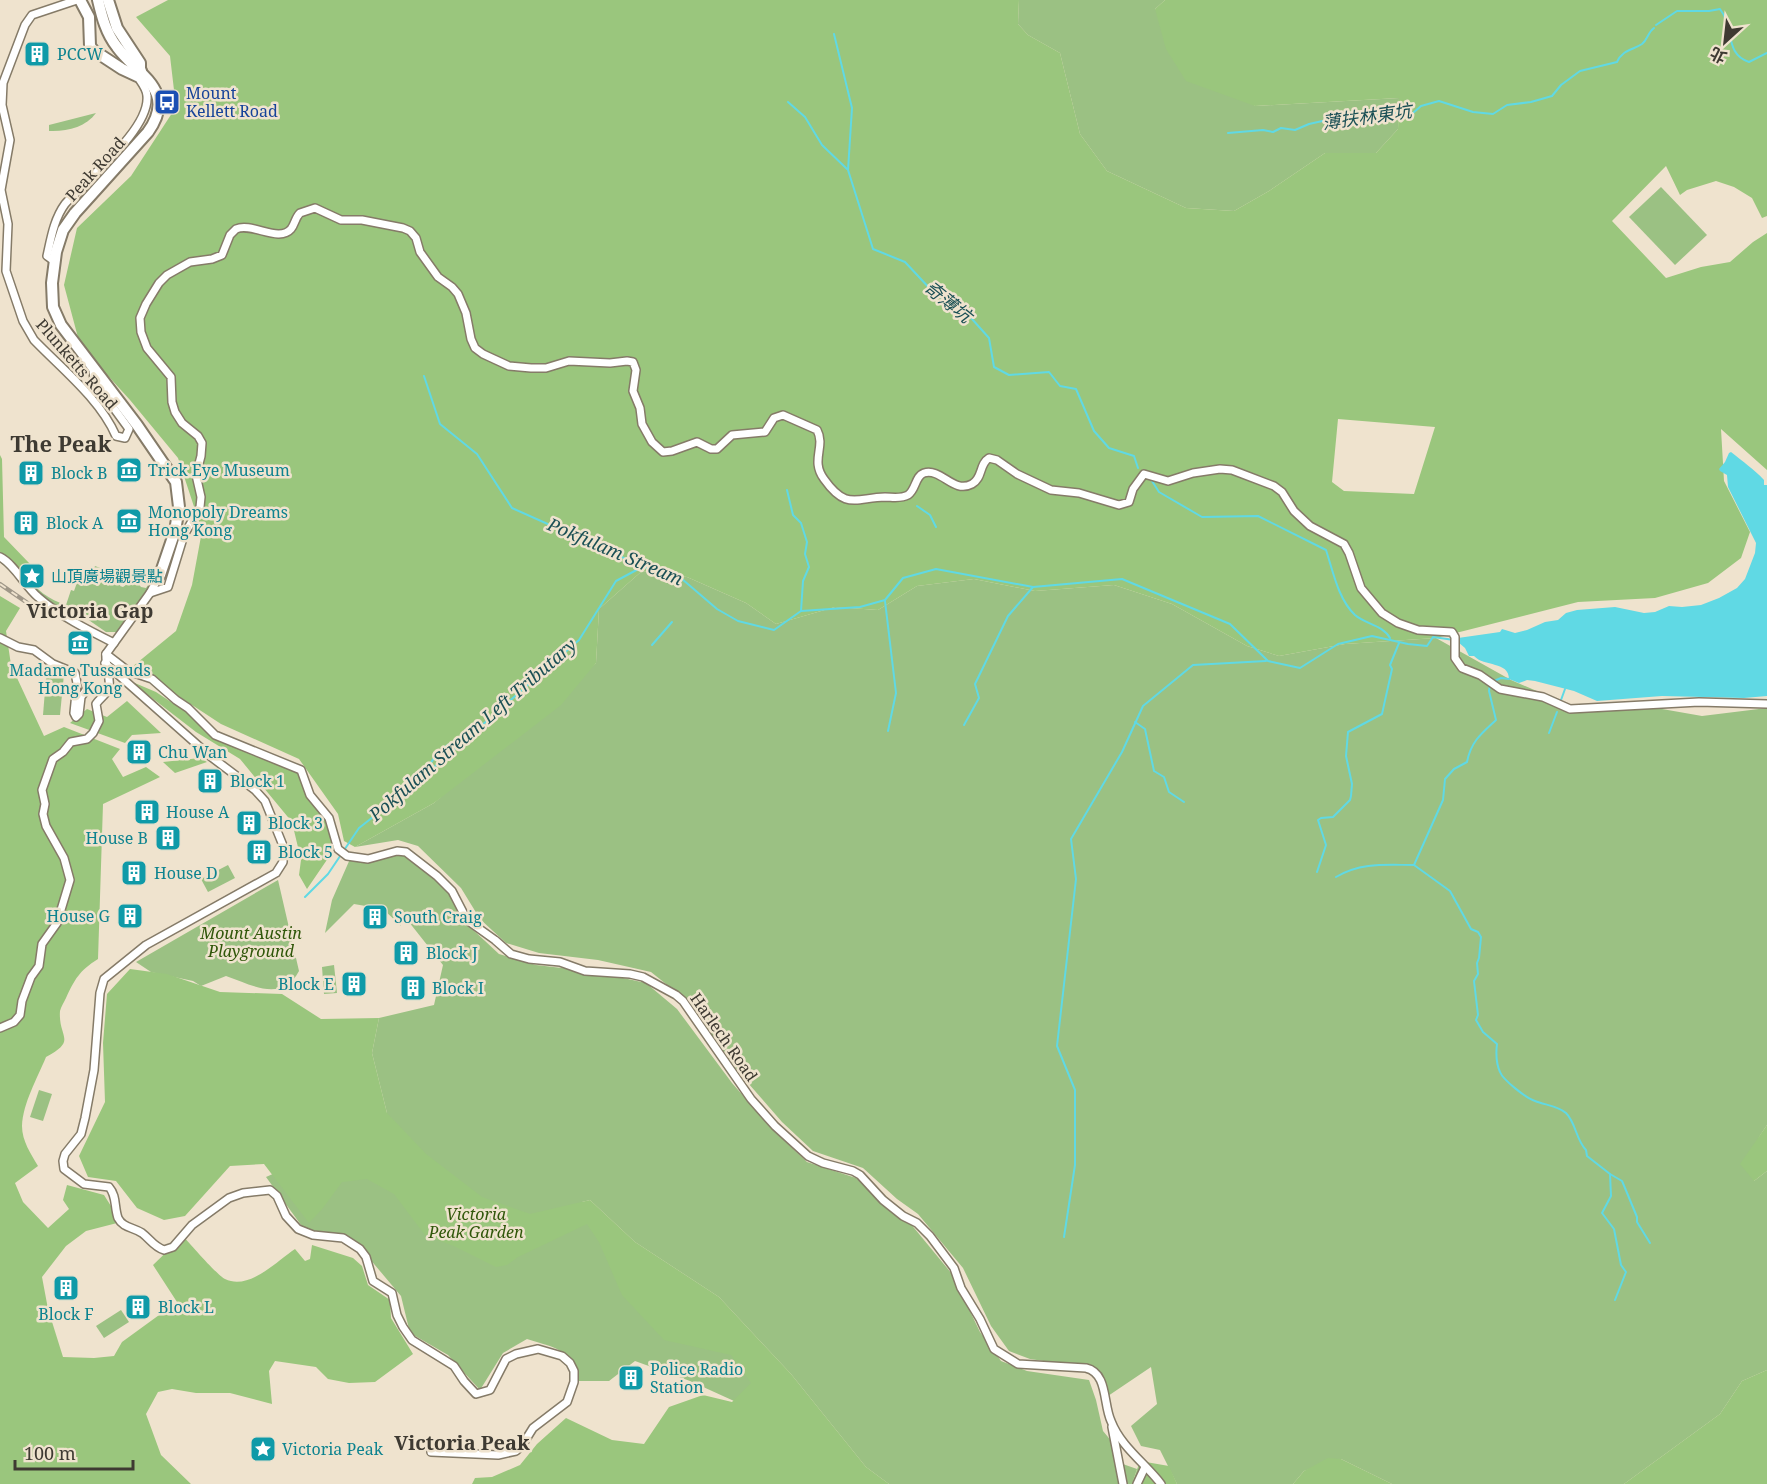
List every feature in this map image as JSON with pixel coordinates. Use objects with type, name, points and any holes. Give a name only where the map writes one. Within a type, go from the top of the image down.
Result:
[{"type":"main road","points":[[78,0],[89,17],[90,46],[93,50],[122,69],[139,73],[140,63],[117,28],[108,0]]},
{"type":"main road","name":"Peak Road","points":[[98,0],[105,27],[113,41],[139,73],[152,84],[157,95],[157,109],[154,123],[143,138],[68,223],[60,237],[54,261],[51,295],[54,312],[61,325],[137,425],[176,482],[179,507],[175,531],[160,575]]},
{"type":"street","name":"Plunketts Road","points":[[78,0],[32,15],[25,25],[4,75],[1,103],[10,145],[1,190],[7,220],[6,265],[9,283],[29,333],[85,392],[114,430]]},
{"type":"street","points":[[150,594],[168,586],[186,531],[199,510],[201,497],[196,476],[202,450],[200,438],[182,423],[174,410],[170,375],[153,358],[144,344],[140,324],[142,312],[167,275],[189,262],[220,256],[224,252],[230,235],[236,229],[249,227],[270,233],[285,233],[291,229],[298,214],[313,208],[341,220],[399,227],[411,233],[417,240],[420,252],[438,278],[458,294],[464,308],[472,342],[475,348],[483,354],[518,368],[546,368],[572,361],[610,363],[627,360],[633,362],[636,370],[633,391],[640,408],[642,424],[652,442],[663,452],[697,442],[711,449],[717,449],[732,435],[765,432],[774,418],[783,415],[817,430],[820,438],[817,458],[819,471],[833,490],[853,501],[905,496],[913,490],[920,476],[926,473],[936,475],[955,485],[968,485],[978,479],[983,463],[989,458],[998,460],[1021,476],[1051,490],[1076,493],[1119,505],[1129,502],[1133,489],[1144,474],[1168,481],[1193,473],[1220,469],[1232,470],[1278,489],[1294,511],[1310,526],[1344,544],[1365,595],[1387,618],[1418,630],[1452,632],[1455,637],[1455,660],[1462,668],[1480,675],[1495,687],[1543,697],[1563,707],[1578,709],[1699,702],[1767,704]]},
{"type":"street","name":"Peak Road","points":[[93,366],[94,381],[128,426],[129,432],[122,439],[116,436],[114,430]]},
{"type":"street","points":[[0,557],[9,563],[23,582],[43,601],[114,643]]},
{"type":"street","name":"Peak Road","points":[[0,1028],[14,1022],[20,1015],[22,1001],[31,977],[39,966],[43,942],[55,928],[63,907],[69,874],[64,856],[46,828],[42,790],[53,759],[71,742],[88,738],[98,726],[96,704],[107,692],[109,686],[105,663],[106,654],[150,594],[160,575]]},
{"type":"street","points":[[0,638],[18,647],[35,650],[53,664],[74,672],[77,678],[74,713],[76,717],[79,714],[81,697],[90,685]]},
{"type":"street","name":"Harlech Road","points":[[106,654],[128,671],[152,679],[188,708],[215,735],[301,770],[310,795],[329,818],[338,849],[351,857],[370,858],[398,850],[410,854],[452,891],[467,920],[513,955],[534,960],[560,962],[585,970],[630,974],[676,995],[683,1001],[751,1099],[775,1126],[808,1156],[860,1174],[883,1200],[903,1216],[917,1223],[930,1236],[954,1268],[961,1288],[980,1319],[994,1349],[1020,1365],[1091,1369],[1102,1383],[1111,1422],[1129,1449],[1161,1484]]},
{"type":"street","points":[[105,663],[210,756],[266,801],[285,855],[276,873],[146,945],[104,979],[100,993],[94,1070],[85,1118],[81,1134],[65,1154],[63,1167],[69,1175],[81,1182],[109,1186],[115,1196],[117,1215],[121,1222],[126,1227],[141,1232],[157,1247],[164,1250],[173,1247],[192,1225],[229,1198],[267,1189],[272,1191],[277,1196],[286,1216],[298,1229],[313,1235],[343,1238],[360,1249],[366,1257],[373,1281],[392,1293],[397,1315],[412,1340],[454,1366],[476,1394],[490,1390],[506,1359],[516,1354],[538,1349],[562,1356],[570,1363],[574,1371],[574,1382],[567,1402],[533,1428],[516,1451],[498,1455],[431,1452]]},
{"type":"street","points":[[1111,1422],[1123,1484]]},
{"type":"street","points":[[1137,1484],[1145,1467]]},
{"type":"green space","points":[[168,0],[1019,0],[1018,24],[1028,35],[1060,53],[1080,134],[1107,171],[1186,208],[1234,211],[1269,191],[1325,153],[1376,153],[1398,129],[1399,98],[1255,106],[1186,81],[1166,49],[1155,9],[1165,0],[1767,0],[1767,216],[1762,218],[1752,198],[1734,187],[1716,181],[1687,190],[1680,195],[1666,166],[1612,221],[1666,278],[1701,267],[1730,262],[1767,233],[1767,470],[1721,429],[1724,481],[1750,532],[1741,558],[1708,583],[1655,598],[1578,602],[1436,638],[1345,644],[1279,656],[1247,646],[1172,604],[1114,585],[1035,591],[974,579],[917,586],[878,610],[835,607],[776,624],[746,603],[687,577],[642,571],[599,609],[596,663],[561,705],[434,803],[355,847],[344,841],[338,814],[299,759],[221,724],[132,667],[176,631],[192,585],[202,531],[178,458],[80,345],[64,285],[77,228],[131,176],[176,107],[170,56],[136,17]],"holes":[[[1338,419],[1435,427],[1414,494],[1344,491],[1332,482]]]},
{"type":"green space","points":[[1019,0],[1165,0],[1155,9],[1255,106],[1399,98],[1398,129],[1376,153],[1325,153],[1269,191],[1234,211],[1186,208],[1107,171],[1080,134],[1060,53],[1028,35],[1018,24]]},
{"type":"green space","points":[[96,113],[87,122],[75,128],[49,131],[49,125]]},
{"type":"green space","points":[[1661,187],[1707,235],[1675,265],[1629,217]]},
{"type":"green space","points":[[0,455],[2,459],[4,537],[30,564],[13,574],[0,562]]},
{"type":"green space","points":[[95,566],[123,577],[120,586],[123,587],[134,579],[141,587],[146,588],[148,585],[151,588],[118,632],[106,632],[67,605],[60,609],[53,606],[21,577],[27,575],[43,593],[66,605],[79,577],[90,580]]},
{"type":"green space","points":[[642,571],[687,577],[746,603],[776,624],[835,607],[878,610],[917,586],[974,579],[1035,591],[1114,585],[1172,604],[1247,646],[1279,656],[1345,644],[1436,638],[1511,680],[1569,705],[1628,703],[1702,716],[1767,708],[1767,1125],[1759,1137],[1754,1181],[1767,1171],[1767,1370],[1742,1381],[1720,1414],[1624,1484],[1392,1484],[1341,1459],[1304,1471],[1293,1484],[1177,1484],[1160,1450],[1141,1446],[1131,1426],[1157,1404],[1151,1367],[1108,1396],[1098,1369],[1030,1359],[1009,1351],[991,1326],[963,1268],[918,1214],[897,1199],[863,1168],[813,1151],[782,1122],[741,1075],[686,1000],[651,972],[598,960],[539,953],[506,943],[480,919],[461,888],[418,846],[398,840],[355,847],[434,803],[596,663],[599,609]]},
{"type":"green space","points":[[0,596],[20,608],[6,631],[11,665],[44,736],[64,727],[120,749],[112,759],[123,777],[146,767],[160,777],[103,804],[98,959],[78,976],[62,1006],[60,1020],[64,1042],[46,1057],[23,1117],[22,1126],[27,1147],[38,1166],[15,1183],[23,1202],[48,1228],[69,1209],[63,1200],[67,1185],[104,1195],[121,1222],[86,1231],[66,1246],[42,1277],[48,1309],[63,1357],[114,1356],[122,1342],[177,1302],[153,1265],[183,1236],[221,1276],[234,1282],[253,1278],[295,1249],[305,1261],[310,1259],[312,1245],[353,1258],[362,1266],[368,1285],[390,1300],[391,1318],[413,1354],[375,1382],[349,1383],[328,1379],[316,1367],[275,1361],[269,1371],[272,1404],[230,1393],[196,1393],[172,1389],[158,1392],[146,1414],[161,1455],[191,1484],[0,1484]]},
{"type":"green space","points":[[47,666],[64,674],[60,715],[43,715]]},
{"type":"green space","points":[[130,681],[156,692],[216,732],[293,766],[330,817],[335,848],[307,889],[299,875],[301,860],[292,822],[240,759],[196,732]]},
{"type":"green space","points":[[127,701],[161,733],[132,735],[125,743],[70,723],[87,709],[107,717]]},
{"type":"green space","points":[[200,758],[207,762],[175,773],[163,762]]},
{"type":"green space","name":"Victoria Peak Garden","points":[[397,852],[412,857],[451,896],[470,927],[499,954],[536,965],[596,972],[646,983],[677,1009],[732,1083],[773,1130],[807,1162],[856,1178],[889,1209],[910,1223],[952,1274],[980,1332],[1001,1361],[1027,1371],[1089,1380],[1103,1431],[1113,1443],[1117,1462],[1137,1469],[1132,1484],[889,1484],[866,1467],[791,1374],[719,1297],[635,1242],[590,1200],[582,1202],[761,1381],[745,1406],[690,1381],[635,1361],[609,1381],[579,1381],[566,1355],[547,1345],[527,1339],[503,1353],[480,1390],[448,1355],[410,1333],[401,1296],[353,1239],[304,1229],[266,1177],[347,1141],[387,1113],[372,1053],[379,1018],[434,1005],[443,965],[401,912],[396,912],[401,926],[383,909],[354,904],[325,933],[332,900],[350,859],[356,862]]},
{"type":"green space","points":[[228,865],[235,878],[208,892],[201,879]]},
{"type":"green space","name":"Mount Austin Playground","points":[[278,880],[299,971],[284,987],[266,989],[226,976],[201,986],[193,981],[151,972],[136,962]]},
{"type":"green space","points":[[334,965],[337,993],[324,994],[322,967]]},
{"type":"green space","name":"Victoria Peak Garden","points":[[130,969],[167,974],[220,992],[282,994],[321,1019],[379,1018],[372,1053],[387,1113],[426,1154],[482,1197],[530,1214],[590,1200],[635,1242],[719,1297],[791,1374],[866,1467],[889,1484],[472,1484],[475,1478],[492,1477],[520,1465],[537,1444],[566,1418],[612,1440],[644,1444],[669,1407],[703,1395],[732,1402],[751,1383],[731,1355],[664,1340],[622,1295],[599,1242],[587,1224],[518,1257],[507,1265],[496,1267],[425,1235],[394,1194],[367,1179],[342,1182],[309,1223],[264,1164],[230,1166],[185,1216],[164,1220],[137,1208],[116,1181],[88,1177],[79,1156],[105,1102],[103,1043],[107,994]]},
{"type":"green space","points":[[39,1090],[52,1094],[43,1121],[30,1117]]},
{"type":"green space","points":[[1767,1125],[1767,1171],[1754,1181],[1740,1164]]},
{"type":"green space","points":[[121,1310],[129,1322],[104,1338],[96,1326]]},
{"type":"green space","points":[[1767,1370],[1767,1484],[1624,1484],[1720,1414],[1742,1381]]},
{"type":"green space","points":[[1328,1458],[1341,1459],[1392,1484],[1293,1484],[1304,1471]]},
{"type":"green space","points":[[1140,1461],[1169,1466],[1177,1484],[1132,1484]]},
{"type":"water","points":[[1731,452],[1756,472],[1764,480],[1764,485],[1767,485],[1767,696],[1744,698],[1662,696],[1597,701],[1574,691],[1535,681],[1527,680],[1519,683],[1509,679],[1505,669],[1469,656],[1458,642],[1458,638],[1500,632],[1502,629],[1515,633],[1527,630],[1545,622],[1558,620],[1566,613],[1577,610],[1615,607],[1644,613],[1655,612],[1669,606],[1701,605],[1737,588],[1745,579],[1755,553],[1756,543],[1728,487],[1727,475],[1719,469]]},
{"type":"waterway","name":"薄扶林東坑","points":[[1656,25],[1677,11],[1720,9],[1725,16],[1733,47],[1741,58],[1749,62],[1767,53]]},
{"type":"waterway","name":"薄扶林東坑","points":[[1228,133],[1263,130],[1273,132],[1281,128],[1295,130],[1327,120],[1375,117],[1385,113],[1413,113],[1421,106],[1439,101],[1473,112],[1493,114],[1507,105],[1552,96],[1561,85],[1580,71],[1617,62],[1625,53],[1642,44],[1654,28]]},
{"type":"waterway","name":"奇薄坑","points":[[834,34],[852,108],[848,170],[873,249],[905,262],[933,292],[972,319],[989,338],[994,367],[1009,375],[1049,372],[1060,386],[1076,389],[1094,431],[1109,448],[1134,456],[1138,468]]},
{"type":"waterway","points":[[788,102],[805,117],[822,145],[847,169]]},
{"type":"waterway","name":"Pokfulam Stream","points":[[424,376],[440,424],[477,454],[512,508],[644,567],[682,579],[717,609],[738,621],[774,630],[801,611],[860,607],[885,600],[903,578],[936,569],[1033,587],[1122,579],[1230,624],[1268,661],[1300,668],[1338,644],[1372,636],[1427,646],[1433,637],[1454,640]]},
{"type":"waterway","points":[[1152,481],[1159,492],[1202,517],[1258,516],[1326,550],[1337,584],[1349,608],[1359,618],[1383,630],[1390,638]]},
{"type":"waterway","points":[[787,490],[793,515],[801,523],[807,542],[805,554],[809,567],[803,581],[801,611]]},
{"type":"waterway","points":[[917,506],[930,515],[936,527]]},
{"type":"waterway","name":"Pokfulam Stream Left Tributary","points":[[305,897],[328,874],[359,828],[415,784],[579,640],[616,581],[642,567]]},
{"type":"waterway","points":[[964,725],[979,698],[975,684],[1008,616],[1033,587]]},
{"type":"waterway","points":[[885,601],[896,693],[888,731]]},
{"type":"waterway","points":[[652,645],[672,622]]},
{"type":"waterway","points":[[1317,872],[1326,845],[1318,820],[1333,817],[1350,800],[1351,796],[1352,784],[1346,756],[1348,732],[1382,714],[1392,669],[1390,665],[1399,643]]},
{"type":"waterway","points":[[1064,1237],[1075,1165],[1075,1090],[1057,1046],[1076,879],[1071,839],[1122,752],[1143,706],[1193,665],[1266,661]]},
{"type":"waterway","points":[[1494,681],[1501,678],[1509,679]]},
{"type":"waterway","points":[[1490,685],[1489,691],[1496,720],[1474,743],[1467,762],[1454,769],[1445,779],[1443,800],[1414,865],[1450,891],[1471,929],[1478,932],[1481,937],[1477,963],[1478,974],[1474,981],[1478,1015],[1476,1020],[1483,1032],[1497,1044],[1497,1061],[1502,1075],[1531,1099],[1566,1113],[1587,1156],[1610,1174],[1611,1196],[1602,1213],[1614,1229],[1621,1265],[1626,1272],[1615,1300]]},
{"type":"waterway","points":[[1561,700],[1565,689]]},
{"type":"waterway","points":[[1549,733],[1557,712]]},
{"type":"waterway","points":[[1135,722],[1145,729],[1154,771],[1164,777],[1169,792],[1184,802]]},
{"type":"waterway","points":[[426,773],[442,750],[466,737]]},
{"type":"waterway","points":[[1336,877],[1364,867],[1414,865]]},
{"type":"waterway","points":[[1610,1174],[1622,1181],[1637,1222],[1650,1243]]},
{"type":"railway","points":[[0,584],[29,604]]},
{"type":"place","name":"PCCW","points":[[37,54]]},
{"type":"place","name":"Mount Kellett Road","points":[[167,102]]},
{"type":"place","name":"Trick Eye Museum","points":[[129,470]]},
{"type":"place","name":"Block B","points":[[31,473]]},
{"type":"place","name":"Monopoly Dreams Hong Kong","points":[[129,521]]},
{"type":"place","name":"Block A","points":[[26,523]]},
{"type":"place","name":"山頂廣場觀景點","points":[[32,576]]},
{"type":"place","name":"Madame Tussauds Hong Kong","points":[[80,643]]},
{"type":"place","name":"Chu Wan","points":[[139,752]]},
{"type":"place","name":"Block 1","points":[[210,781]]},
{"type":"place","name":"House A","points":[[147,812]]},
{"type":"place","name":"Block 3","points":[[249,823]]},
{"type":"place","name":"House B","points":[[168,838]]},
{"type":"place","name":"Block 5","points":[[259,852]]},
{"type":"place","name":"House D","points":[[134,873]]},
{"type":"place","name":"House G","points":[[130,916]]},
{"type":"place","name":"South Craig","points":[[375,917]]},
{"type":"place","name":"Block J","points":[[406,953]]},
{"type":"place","name":"Block E","points":[[354,984]]},
{"type":"place","name":"Block I","points":[[413,988]]},
{"type":"place","name":"Block F","points":[[66,1288]]},
{"type":"place","name":"Block L","points":[[138,1307]]},
{"type":"place","name":"Police Radio Station","points":[[631,1378]]},
{"type":"place","name":"Victoria Peak","points":[[263,1449]]},
{"type":"district","name":"The Peak","points":[[61,444]]},
{"type":"district","name":"Victoria Gap","points":[[90,611]]},
{"type":"district","name":"Victoria Peak","points":[[462,1443]]}]
